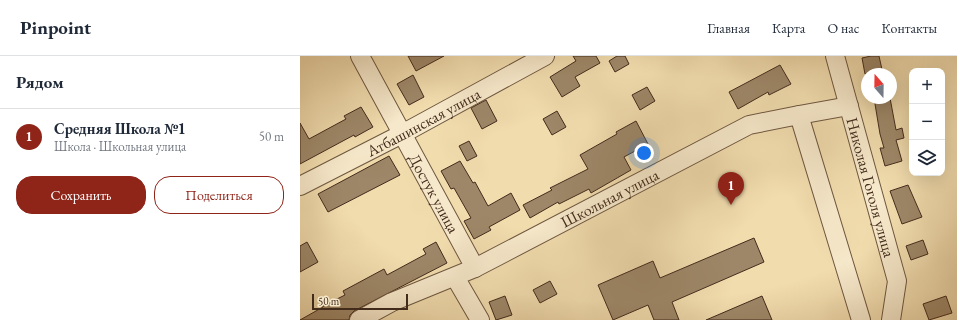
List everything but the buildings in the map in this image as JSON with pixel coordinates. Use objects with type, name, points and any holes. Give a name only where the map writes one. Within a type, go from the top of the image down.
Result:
[{"type":"street","name":"Достук улица","points":[[360,56],[475,268]]},
{"type":"street","name":"Атбашинская улица","points":[[300,186],[402,134],[545,56]]},
{"type":"street","name":"Николая Гоголя улица","points":[[835,56],[897,281],[891,320]]},
{"type":"street","name":"Школьная улица","points":[[359,320],[392,302],[475,268],[749,125],[849,106]]},
{"type":"street","points":[[799,115],[861,320]]},
{"type":"street","points":[[455,276],[480,320]]},
{"type":"place","name":"Средняя Школа №1","points":[[731,205]]}]
